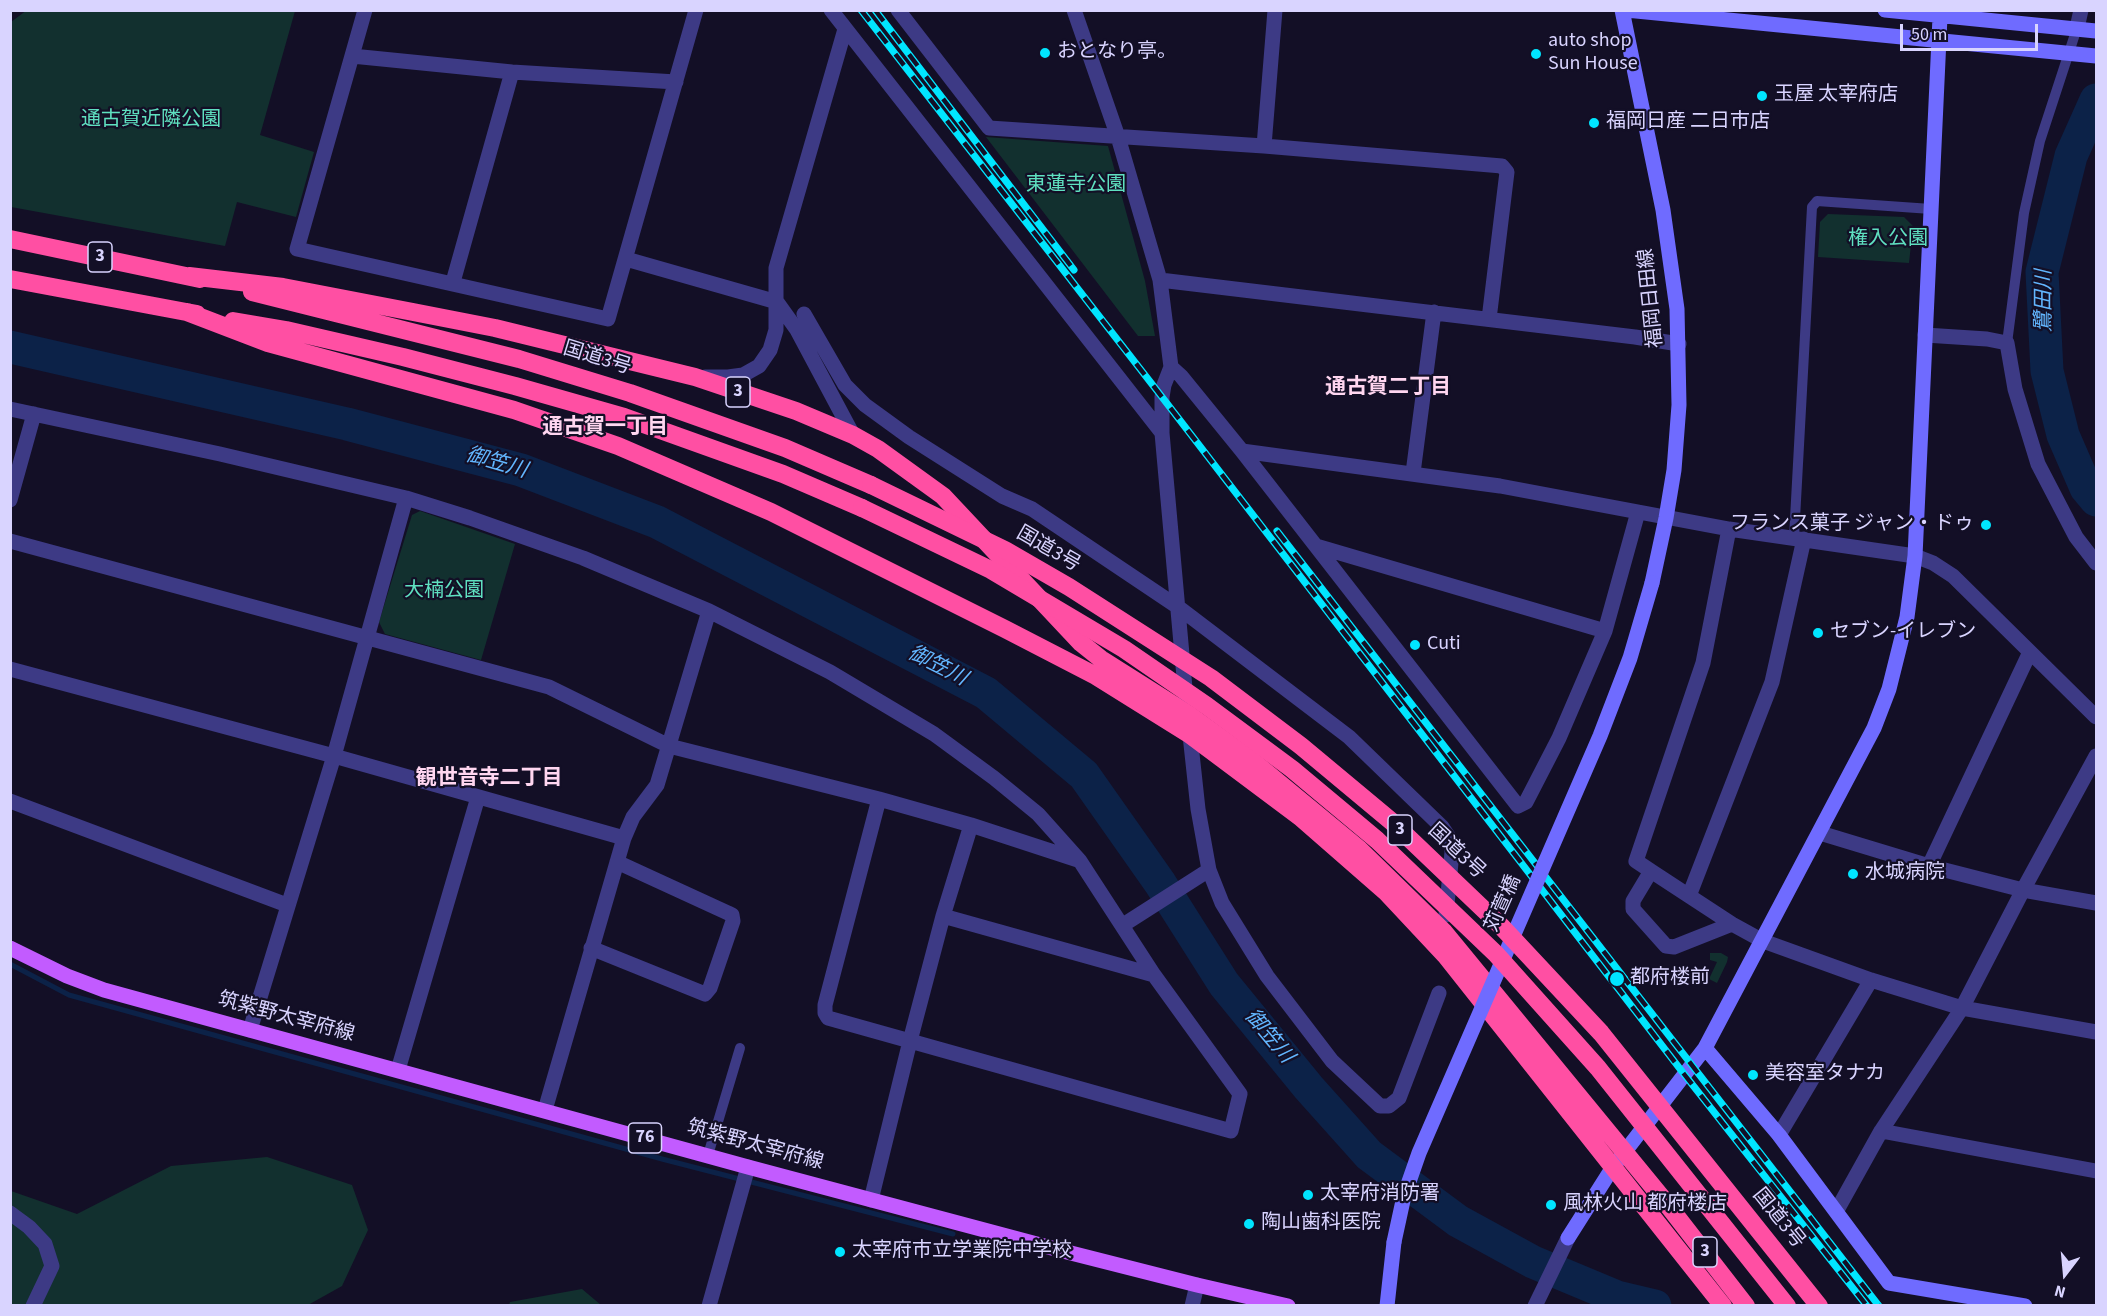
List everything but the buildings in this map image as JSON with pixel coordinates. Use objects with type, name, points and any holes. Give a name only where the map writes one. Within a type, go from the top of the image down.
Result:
[{"type":"highway","name":"国道3号","points":[[10,239],[189,276],[519,359],[630,393],[785,448],[871,485],[1005,550],[1069,587],[1211,678],[1301,746],[1391,821],[1501,926],[1601,1033],[1819,1305]]},
{"type":"highway","name":"3","points":[[189,276],[283,287],[495,328],[695,377],[796,411],[854,435],[901,464],[943,496],[1081,643],[1101,659],[1188,714],[1250,759],[1359,849],[1444,932],[1530,1034],[1746,1305]]},
{"type":"highway","name":"3","points":[[10,279],[286,330],[403,357],[624,417],[783,474],[862,508],[991,570],[1124,649],[1207,706],[1292,769],[1377,840],[1496,954],[1598,1068],[1787,1305]]},
{"type":"highway","name":"3","points":[[187,312],[268,343],[513,410],[618,446],[771,512],[1005,628],[1096,676],[1189,734],[1300,817],[1387,893],[1445,955],[1723,1305]]},
{"type":"main road","points":[[1624,10],[2084,54]]},
{"type":"main road","name":"福岡日田線","points":[[1624,10],[1663,210],[1677,309],[1679,344],[1679,405],[1674,470],[1652,583]]},
{"type":"main road","points":[[1885,10],[2095,31]]},
{"type":"main road","points":[[1568,1238],[1624,1151],[1705,1048],[1874,728],[1889,689],[1907,617],[1915,556],[1940,14]]},
{"type":"main road","name":"苅萱橋","points":[[1387,1305],[1394,1242],[1404,1196],[1419,1153],[1600,736],[1630,658],[1652,583]]},
{"type":"main road","name":"筑紫野太宰府線","points":[[10,948],[67,976],[104,990],[708,1155],[747,1170],[1197,1285],[1288,1305]]},
{"type":"main road","points":[[1705,1048],[1779,1135],[1889,1282],[2025,1305]]},
{"type":"street","points":[[365,10],[297,249],[453,282],[608,319],[696,10]]},
{"type":"street","points":[[831,10],[1162,433]]},
{"type":"street","points":[[898,10],[988,128],[1264,146],[1502,166],[1507,172],[1489,319]]},
{"type":"street","points":[[1074,10],[1118,137],[1160,280],[1171,367],[1162,397],[1162,433],[1204,873],[1267,976],[1332,1061],[1380,1106],[1389,1106],[1399,1098],[1439,993]]},
{"type":"street","points":[[1264,146],[1275,10]]},
{"type":"street","points":[[2077,28],[2081,10]]},
{"type":"street","points":[[695,377],[743,375],[759,366],[770,350],[776,330],[776,268],[844,29]]},
{"type":"street","points":[[352,56],[512,72],[676,82]]},
{"type":"street","points":[[453,282],[512,72]]},
{"type":"street","points":[[626,259],[777,302],[797,330],[854,435]]},
{"type":"street","points":[[1160,280],[1679,344]]},
{"type":"street","points":[[1413,473],[1434,312]]},
{"type":"street","points":[[804,314],[845,385],[865,405],[909,437],[1002,496],[1032,509],[1178,607],[1349,737],[1443,827],[1450,839],[1452,852],[1444,932]]},
{"type":"street","points":[[1925,335],[1987,339],[2007,343],[2015,389],[2038,464],[2076,537],[2097,563]]},
{"type":"street","points":[[1171,367],[1181,376],[1242,451],[1518,806],[1526,802],[1559,738],[1605,631],[1638,512]]},
{"type":"street","points":[[10,409],[220,454],[406,498],[470,518],[583,558],[709,611],[830,672],[934,734],[994,777],[1038,814],[1080,861],[1154,975],[1240,1094],[1231,1131],[828,1018],[825,1005],[879,799]]},
{"type":"street","points":[[10,500],[34,414]]},
{"type":"street","points":[[1242,451],[1500,486],[1730,529],[1915,556],[1933,563],[1953,576],[2097,717]]},
{"type":"street","points":[[250,1030],[333,756],[406,498]]},
{"type":"street","points":[[1730,529],[1703,663],[1636,861],[1732,924],[1763,941],[1871,980],[1962,1008],[2097,1032]]},
{"type":"street","points":[[1689,896],[1772,682],[1799,538]]},
{"type":"street","points":[[10,541],[549,687],[669,746],[879,799],[971,825],[1080,861]]},
{"type":"street","points":[[1316,546],[1605,631]]},
{"type":"street","points":[[545,1110],[624,838],[633,817],[657,785],[709,611]]},
{"type":"street","points":[[1929,866],[2030,652]]},
{"type":"street","points":[[10,669],[333,756],[624,838]]},
{"type":"street","points":[[1837,1210],[1881,1131],[1962,1008],[2023,890],[2097,756]]},
{"type":"street","points":[[398,1070],[478,798]]},
{"type":"street","points":[[10,801],[287,905]]},
{"type":"street","points":[[871,1200],[910,1041],[971,825]]},
{"type":"street","points":[[1820,833],[1929,866],[2023,890],[2097,903]]},
{"type":"street","points":[[591,948],[705,994],[710,988],[733,921],[732,915],[617,862]]},
{"type":"street","points":[[1651,871],[1635,894],[1632,909],[1666,946],[1674,946],[1732,924]]},
{"type":"street","points":[[1123,925],[1204,873]]},
{"type":"street","points":[[944,916],[1154,975]]},
{"type":"street","points":[[1779,1135],[1871,980]]},
{"type":"street","points":[[1881,1131],[2097,1171]]},
{"type":"street","points":[[709,1305],[747,1170]]},
{"type":"street","points":[[10,1213],[45,1244],[52,1266],[33,1305]]},
{"type":"street","points":[[1538,1303],[1568,1238]]},
{"type":"street","points":[[1192,1305],[1197,1285]]},
{"type":"lane","points":[[2007,343],[2024,213],[2040,141],[2084,54],[2077,28]]},
{"type":"lane","points":[[1799,538],[1812,207],[1817,201],[1931,208]]},
{"type":"lane","points":[[777,302],[804,314]]},
{"type":"lane","points":[[708,1155],[740,1048]]},
{"type":"green space","name":"通古賀近隣公園","points":[[27,10],[295,11],[260,135],[314,152],[296,217],[237,202],[225,246],[11,207],[11,22]]},
{"type":"green space","name":"東蓮寺公園","points":[[986,137],[1108,146],[1145,281],[1155,336],[1138,336]]},
{"type":"green space","name":"権入公園","points":[[1828,214],[1904,217],[1913,226],[1909,263],[1818,257],[1820,222]]},
{"type":"green space","name":"大楠公園","points":[[420,511],[515,544],[481,660],[385,634],[379,622],[412,515]]},
{"type":"green space","points":[[1710,953],[1721,953],[1728,957],[1717,983],[1709,979],[1717,962],[1710,960]]},
{"type":"green space","points":[[267,1157],[352,1185],[368,1230],[342,1286],[308,1305],[11,1306],[11,1191],[77,1214],[171,1166]]},
{"type":"green space","points":[[582,1289],[601,1305],[509,1305],[510,1302]]},
{"type":"waterway","name":"鷺田川","points":[[2096,100],[2071,156],[2042,272],[2047,371],[2063,435],[2086,488],[2096,500]]},
{"type":"waterway","name":"御笠川","points":[[10,347],[347,424],[521,470],[657,522],[986,693],[1084,775],[1160,883],[1224,984],[1309,1088],[1369,1155],[1458,1221],[1533,1262],[1617,1297],[1655,1306]]},
{"type":"waterway","points":[[10,964],[69,995],[662,1159],[953,1234]]},
{"type":"railway","points":[[861,10],[1684,1074],[1867,1306]]},
{"type":"railway","points":[[875,10],[1074,270]]},
{"type":"railway","points":[[1277,531],[1879,1306]]},
{"type":"place","name":"おとなり亭。","points":[[1045,53]]},
{"type":"place","name":"auto shop Sun House","points":[[1536,54]]},
{"type":"place","name":"玉屋 太宰府店","points":[[1762,96]]},
{"type":"place","name":"福岡日産 二日市店","points":[[1594,123]]},
{"type":"place","name":"フランス菓子 ジャン・ドゥ","points":[[1986,525]]},
{"type":"place","name":"セブン-イレブン","points":[[1818,633]]},
{"type":"place","name":"Cuti","points":[[1415,645]]},
{"type":"place","name":"水城病院","points":[[1853,874]]},
{"type":"place","name":"都府楼前","points":[[1617,979]]},
{"type":"place","name":"美容室タナカ","points":[[1753,1075]]},
{"type":"place","name":"太宰府消防署","points":[[1308,1195]]},
{"type":"place","name":"風林火山 都府楼店","points":[[1551,1205]]},
{"type":"place","name":"陶山歯科医院","points":[[1249,1224]]},
{"type":"place","name":"太宰府市立学業院中学校","points":[[840,1252]]},
{"type":"district","name":"通古賀二丁目","points":[[1388,388]]},
{"type":"district","name":"通古賀一丁目","points":[[605,428]]},
{"type":"district","name":"観世音寺二丁目","points":[[489,779]]}]
